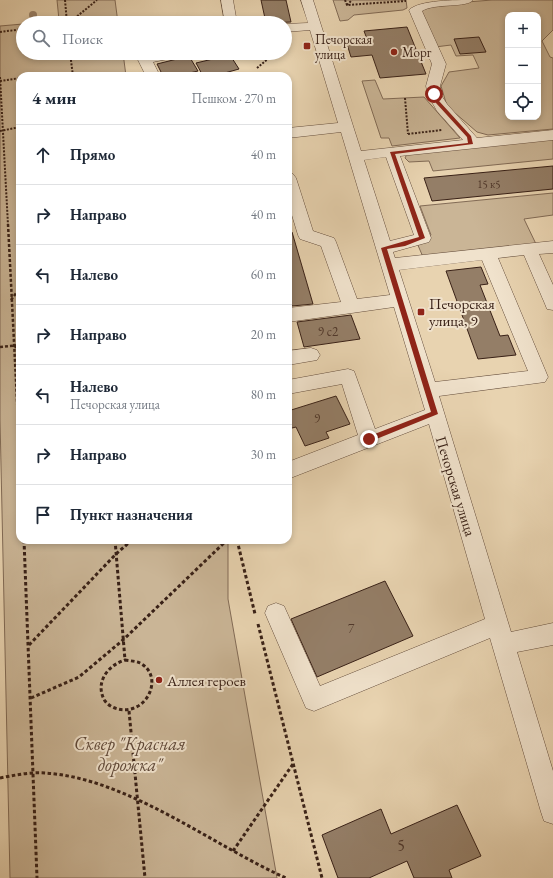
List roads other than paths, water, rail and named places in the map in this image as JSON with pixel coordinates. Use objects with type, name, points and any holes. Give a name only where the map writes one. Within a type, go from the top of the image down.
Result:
[{"type":"street","points":[[227,0],[230,16]]},
{"type":"street","name":"Печорская улица","points":[[307,0],[428,390],[553,812]]},
{"type":"street","points":[[467,0],[419,5],[415,10],[439,64],[439,72],[432,87],[437,102],[469,137],[471,144]]},
{"type":"street","points":[[292,28],[314,26]]},
{"type":"street","points":[[145,60],[151,72]]},
{"type":"street","points":[[292,133],[346,127]]},
{"type":"street","points":[[355,156],[553,136]]},
{"type":"street","points":[[383,248],[405,244],[422,238],[392,153]]},
{"type":"street","points":[[292,191],[306,235],[328,242],[351,307]]},
{"type":"street","points":[[389,265],[553,247]]},
{"type":"street","points":[[529,250],[553,304]]},
{"type":"street","points":[[428,390],[546,377],[488,254]]},
{"type":"street","points":[[292,314],[400,300]]},
{"type":"street","points":[[292,357],[311,355]]},
{"type":"street","points":[[292,386],[348,376],[369,439]]},
{"type":"street","points":[[292,469],[435,414]]},
{"type":"street","points":[[276,613],[314,700],[501,634],[553,634]]},
{"type":"place","name":"Печорская улица","points":[[307,46]]},
{"type":"place","name":"Морг","points":[[394,52]]},
{"type":"place","name":"Печорская улица, 9","points":[[421,312]]},
{"type":"place","name":"Аллея героев","points":[[159,680]]},
{"type":"park label","name":"Сквер \"Красная дорожка\"","points":[[130,753]]}]
